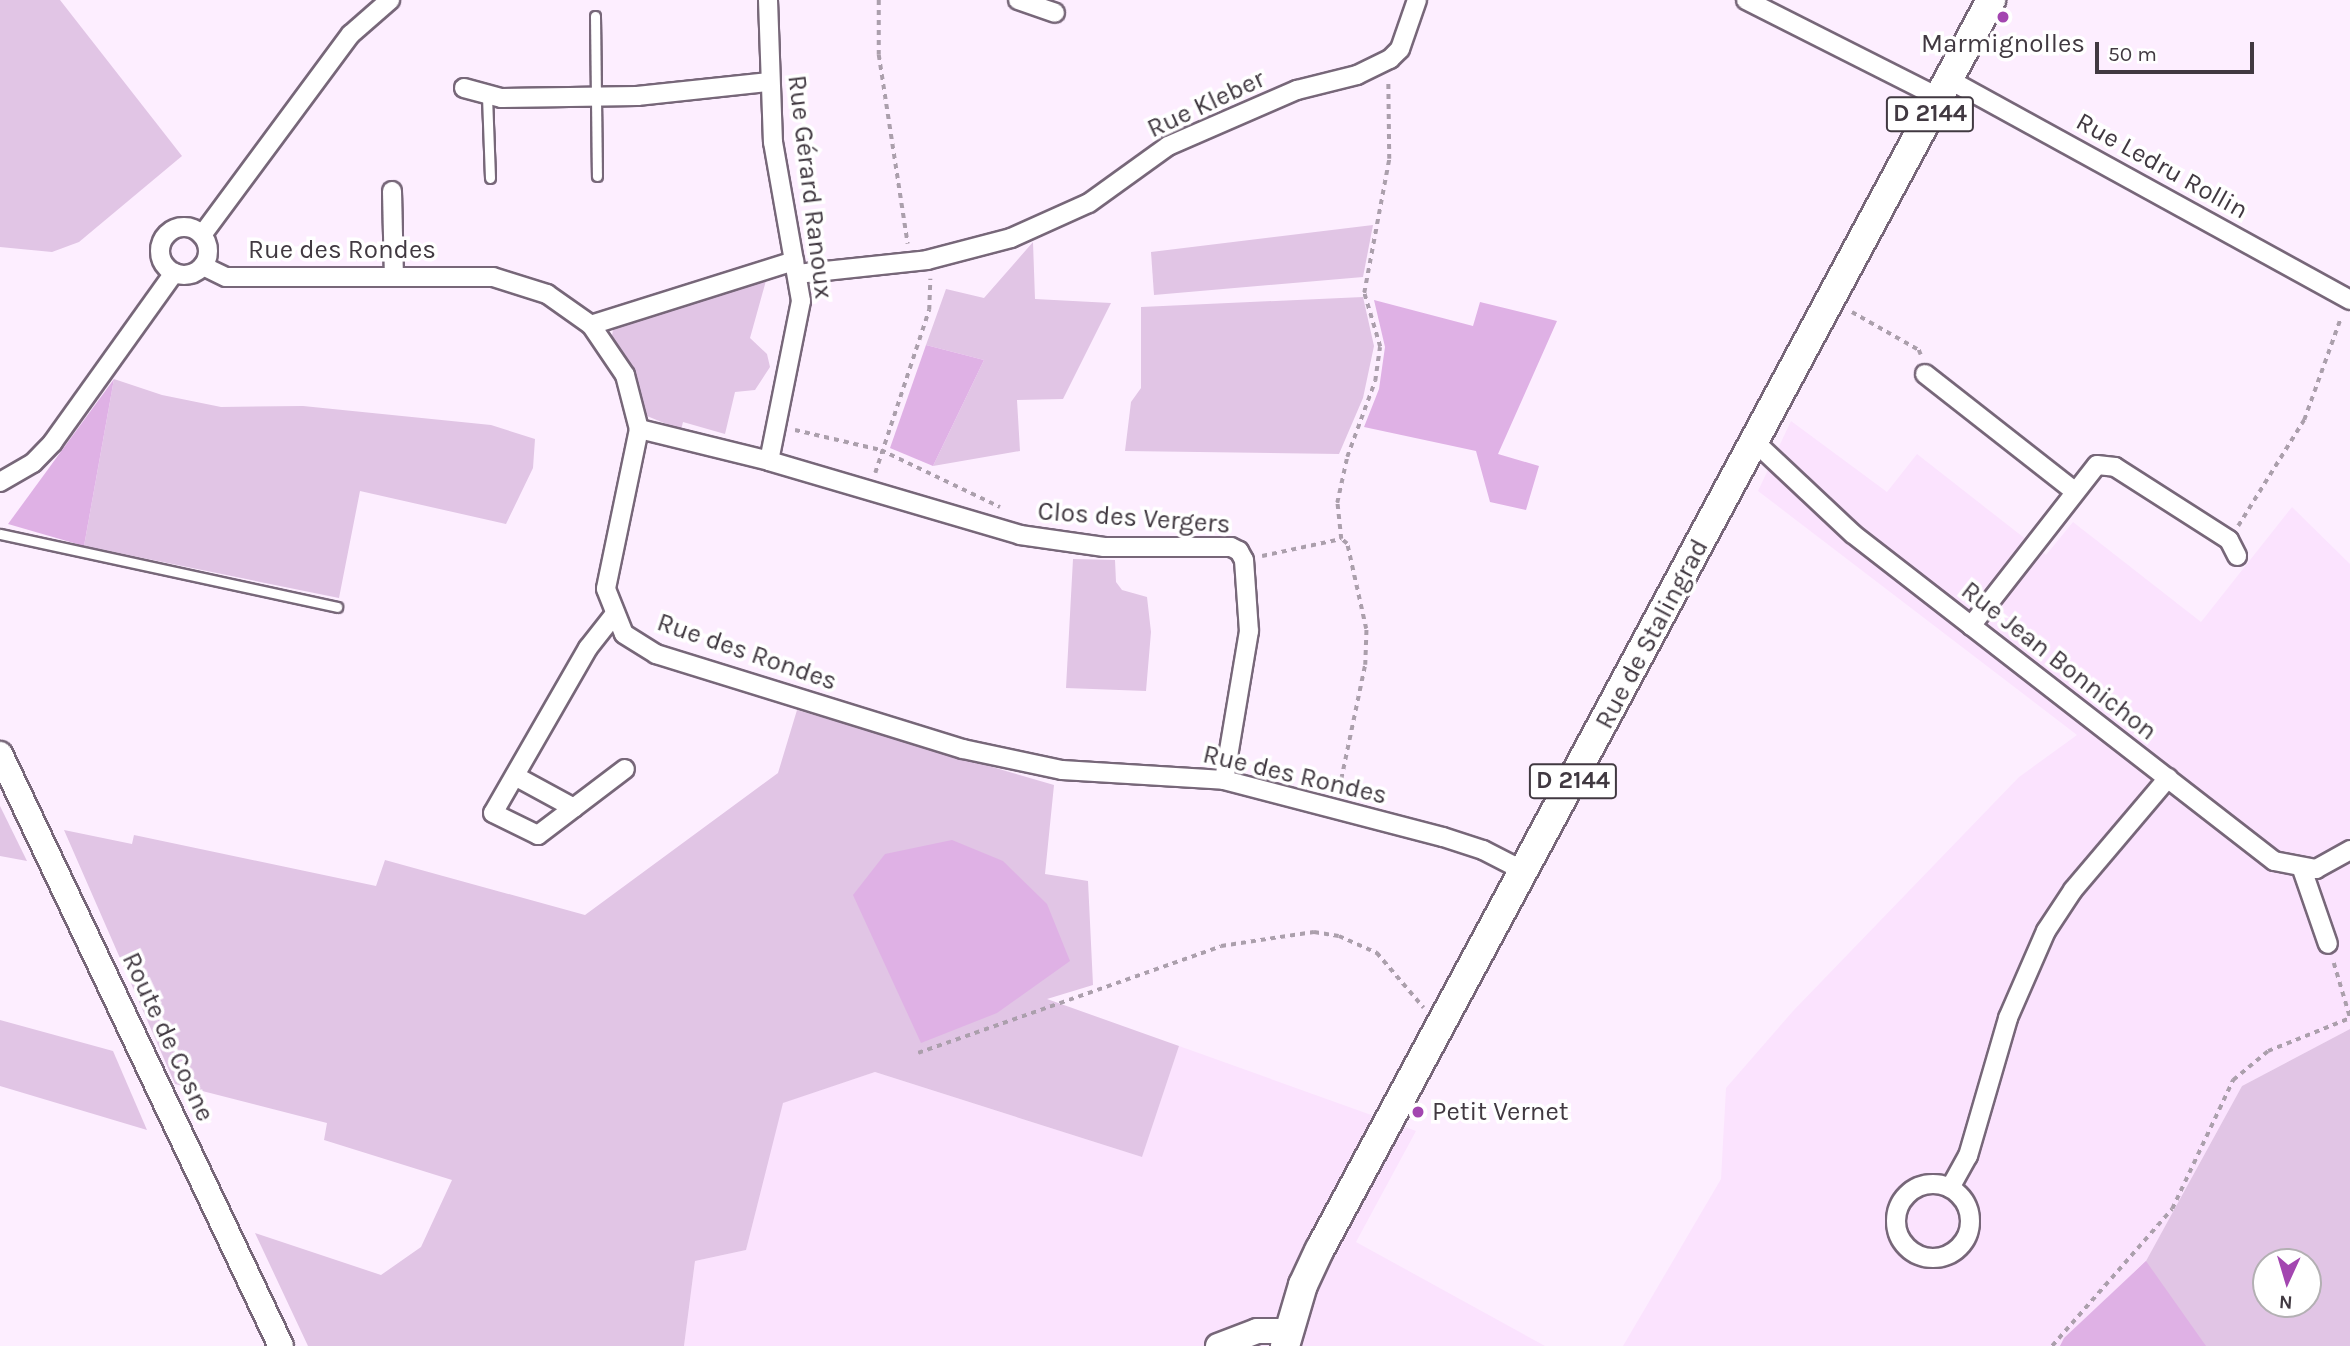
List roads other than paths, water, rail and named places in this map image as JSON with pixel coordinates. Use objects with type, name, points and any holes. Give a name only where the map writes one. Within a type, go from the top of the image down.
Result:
[{"type":"main road","name":"Rue de Stalingrad","points":[[1286,1338],[1320,1249],[1991,0]]},
{"type":"main road","name":"Route de Cosne","points":[[0,754],[280,1345]]},
{"type":"main road","points":[[1218,1346],[1257,1331],[1286,1338]]},
{"type":"street","points":[[202,235],[351,34],[390,0]]},
{"type":"street","name":"Rue Gérard Ranoux","points":[[768,0],[769,82],[778,179],[796,268],[799,322],[769,461]]},
{"type":"street","points":[[1018,0],[1055,13]]},
{"type":"street","name":"Rue Kleber","points":[[591,325],[796,268],[920,261],[1010,238],[1089,203],[1168,146],[1297,90],[1357,75],[1390,59],[1400,49],[1417,0]]},
{"type":"street","name":"Rue Ledru Rollin","points":[[1746,0],[1943,88],[2349,300]]},
{"type":"street","points":[[464,88],[487,96],[596,97],[666,94],[769,82]]},
{"type":"street","points":[[392,191],[394,276]]},
{"type":"street","points":[[179,228],[202,235],[208,250],[203,266],[190,275],[174,273],[162,261],[165,237],[179,228]]},
{"type":"street","name":"Rue des Rondes","points":[[203,266],[226,277],[467,275],[520,284],[547,294],[591,325],[625,375],[639,429],[638,451],[608,565],[606,589],[614,615],[624,634],[656,654],[963,749],[1062,771],[1224,780],[1483,850],[1524,871]]},
{"type":"street","points":[[0,482],[33,463],[53,442],[174,273]]},
{"type":"street","points":[[1925,373],[2074,491]]},
{"type":"street","name":"Clos des Vergers","points":[[639,429],[769,461],[1020,535],[1104,547],[1231,547],[1244,559],[1249,631],[1224,780]]},
{"type":"street","name":"Rue Jean Bonnichon","points":[[1755,442],[1853,534],[2274,861],[2302,869]]},
{"type":"street","points":[[1971,626],[2097,465],[2115,467],[2233,548]]},
{"type":"street","points":[[614,615],[588,648],[494,813],[538,835],[625,769]]},
{"type":"street","points":[[514,776],[574,808]]},
{"type":"street","points":[[1950,1188],[1968,1156],[2008,1018],[2046,931],[2073,890],[2168,778]]},
{"type":"street","points":[[2328,944],[2302,869],[2316,869],[2350,849]]},
{"type":"street","points":[[1938,1184],[1950,1188],[1970,1216],[1965,1239],[1948,1255],[1925,1257],[1914,1252],[1898,1234],[1898,1209],[1913,1189],[1938,1184]]},
{"type":"lane","points":[[595,16],[597,176]]},
{"type":"lane","points":[[487,96],[490,177]]},
{"type":"lane","points":[[0,534],[337,607]]},
{"type":"place","name":"Marmignolles","points":[[2003,17]]},
{"type":"place","name":"Petit Vernet","points":[[1418,1112]]}]
